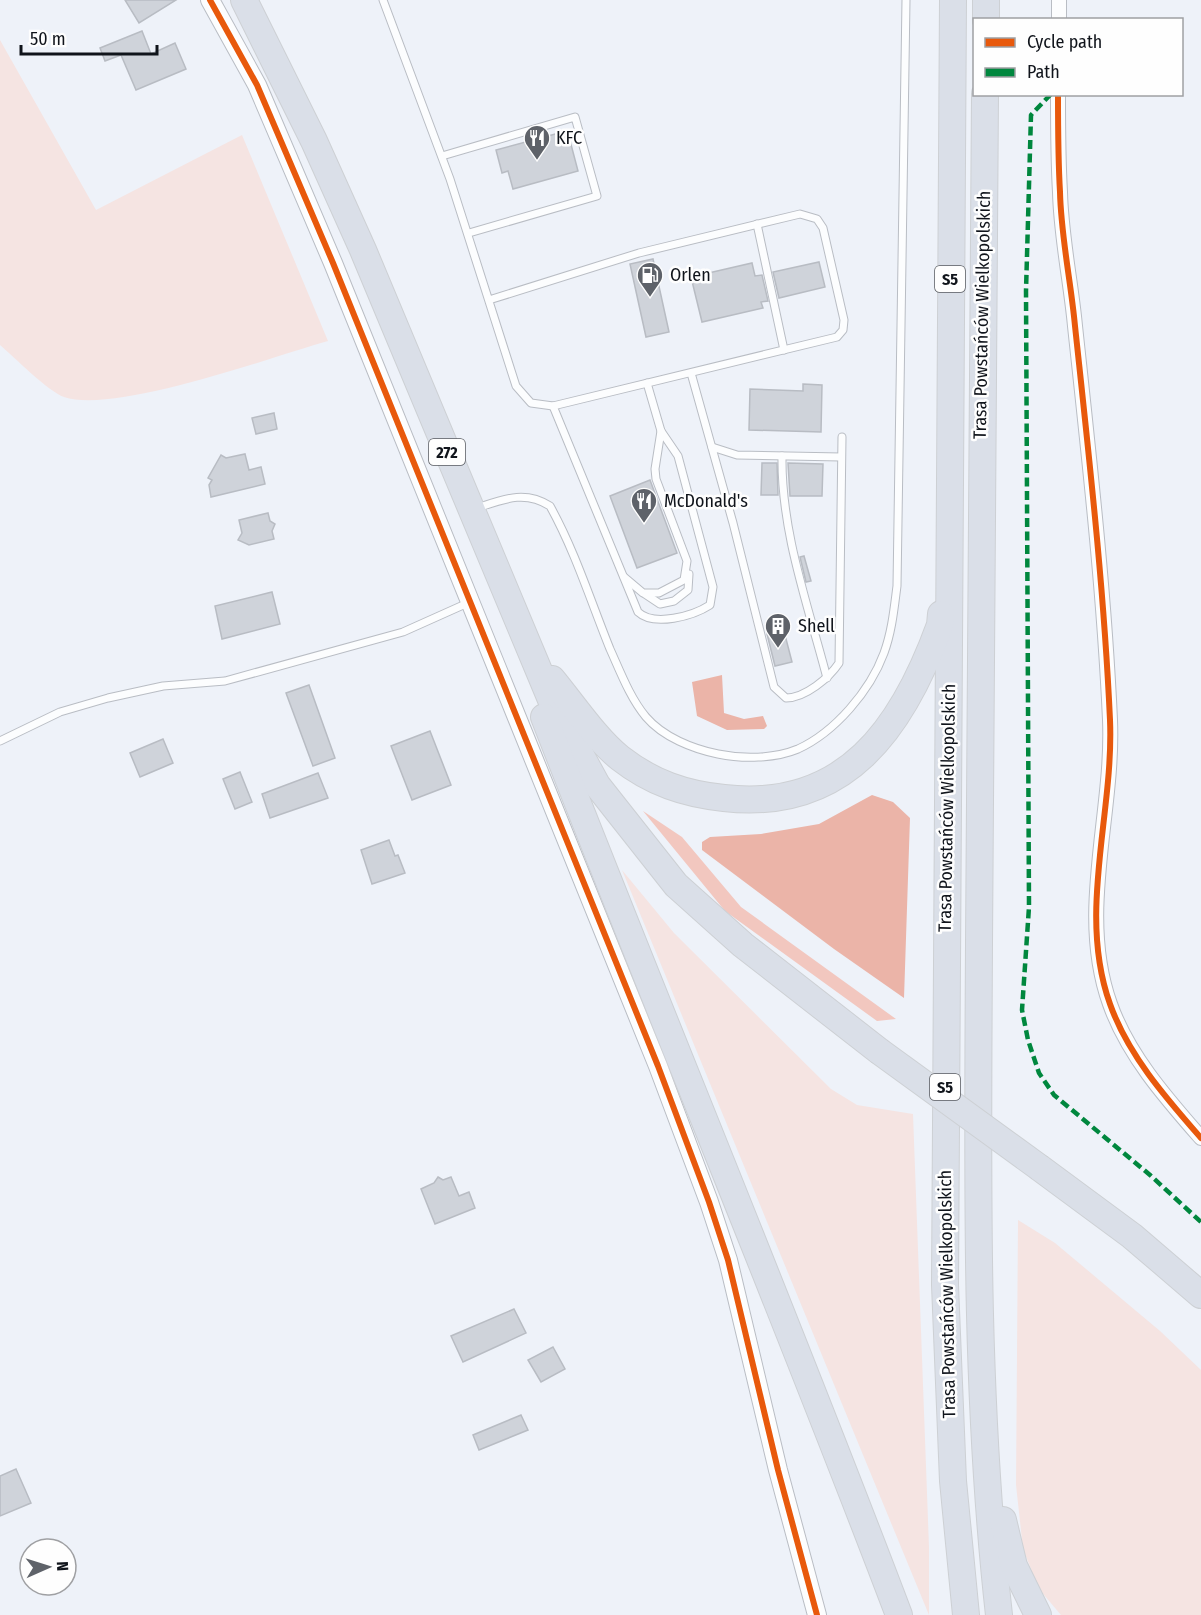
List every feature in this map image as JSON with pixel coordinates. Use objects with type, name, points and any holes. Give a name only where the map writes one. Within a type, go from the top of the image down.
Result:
[{"type":"highway","name":"272","points":[[244,0],[314,141],[532,653]]},
{"type":"highway","name":"Trasa Powstańców Wielkopolskich","points":[[953,0],[945,1284],[953,1481],[966,1615]]},
{"type":"highway","points":[[986,0],[986,18]]},
{"type":"highway","name":"Trasa Powstańców Wielkopolskich","points":[[985,96],[979,528],[978,1294],[982,1426],[999,1615]]},
{"type":"highway","points":[[532,653],[619,758],[660,784],[688,794],[753,801],[802,793],[850,768],[875,745],[896,718],[915,687],[940,625],[948,558]]},
{"type":"highway","points":[[532,653],[552,702],[597,785],[676,885],[743,945],[879,1051],[1132,1236],[1201,1295]]},
{"type":"highway","points":[[532,653],[539,704],[637,956],[795,1344],[899,1615]]},
{"type":"highway","points":[[982,1426],[1014,1566],[1038,1615]]},
{"type":"street","points":[[210,0],[257,85],[658,1066],[709,1202],[728,1260],[778,1470],[817,1615]]},
{"type":"street","points":[[1059,0],[1059,18]]},
{"type":"street","points":[[1058,96],[1060,195],[1076,337],[1105,646],[1110,724],[1095,915],[1098,954],[1110,1004],[1135,1054],[1166,1098],[1201,1137]]},
{"type":"lane","points":[[384,0],[469,233],[489,300],[516,386],[531,403],[553,406],[837,338],[843,330],[844,320],[823,228],[817,219],[800,214],[639,253],[489,300]]},
{"type":"lane","points":[[472,510],[512,497],[525,496],[538,499],[550,507],[621,674],[646,717],[675,740],[736,758],[796,750],[826,732],[852,705],[871,679],[884,653],[893,621],[897,586],[906,0]]},
{"type":"lane","points":[[442,156],[575,117],[597,196],[469,233]]},
{"type":"lane","points":[[757,224],[784,350]]},
{"type":"lane","points":[[691,373],[777,693],[786,698],[797,696],[826,678],[838,663],[840,654],[842,437]]},
{"type":"lane","points":[[553,406],[634,606],[649,620],[656,621],[703,610],[711,600],[713,587],[678,456],[661,432],[647,383]]},
{"type":"lane","points":[[622,575],[660,604],[684,596],[689,585],[687,561],[656,479],[656,454],[661,432]]},
{"type":"lane","points":[[712,447],[737,455],[841,457]]},
{"type":"lane","points":[[782,456],[784,514],[826,678]]},
{"type":"lane","points":[[643,592],[659,593],[680,584],[687,573],[687,561]]},
{"type":"lane","points":[[0,741],[60,712],[163,686],[225,681],[403,632],[470,602]]},
{"type":"shaded area","points":[[0,40],[96,210],[242,135],[328,341],[155,391],[119,398],[88,400],[58,394],[41,382],[0,345]]},
{"type":"shaded area","points":[[722,675],[724,713],[744,719],[763,716],[767,726],[764,729],[727,730],[697,716],[692,682]]},
{"type":"shaded area","points":[[872,795],[893,802],[910,818],[904,998],[834,949],[702,850],[702,842],[710,837],[761,834],[819,824]]},
{"type":"shaded area","points":[[643,811],[682,837],[741,907],[896,1019],[877,1021],[725,911]]},
{"type":"shaded area","points":[[622,870],[674,933],[831,1089],[857,1105],[913,1114],[929,1547],[929,1615]]},
{"type":"shaded area","points":[[1018,1220],[1055,1243],[1160,1331],[1201,1370],[1201,1615],[1061,1615],[1039,1589],[1023,1549],[1016,1485]]},
{"type":"building","points":[[125,0],[176,0],[139,23]]},
{"type":"building","points":[[142,31],[151,54],[175,43],[186,69],[136,90],[121,55],[105,61],[100,48]]},
{"type":"building","name":"KFC","points":[[559,133],[568,133],[578,171],[513,189],[508,171],[502,173],[496,150]]},
{"type":"building","name":"Orlen","points":[[653,259],[669,332],[646,337],[630,264]]},
{"type":"building","points":[[819,262],[825,287],[779,298],[773,272]]},
{"type":"building","points":[[752,263],[755,276],[762,275],[768,301],[761,302],[763,308],[702,322],[691,277]]},
{"type":"building","points":[[803,384],[822,385],[821,432],[749,430],[750,389],[803,391]]},
{"type":"building","points":[[274,413],[277,429],[256,434],[252,418]]},
{"type":"building","points":[[245,454],[249,470],[261,467],[265,484],[211,497],[209,485],[212,480],[208,478],[221,455],[226,458]]},
{"type":"building","points":[[762,463],[777,463],[778,495],[761,495]]},
{"type":"building","points":[[788,463],[823,464],[822,496],[790,496]]},
{"type":"building","name":"McDonald's","points":[[650,480],[677,553],[637,568],[610,496]]},
{"type":"building","points":[[268,513],[270,521],[275,524],[272,531],[274,539],[249,545],[238,540],[242,533],[239,520]]},
{"type":"building","points":[[804,556],[811,581],[806,582],[800,557]]},
{"type":"building","points":[[272,592],[280,624],[222,639],[215,606]]},
{"type":"building","name":"Shell","points":[[778,631],[780,637],[785,635],[792,662],[775,666],[767,634]]},
{"type":"building","points":[[309,685],[335,758],[313,766],[286,693]]},
{"type":"building","points":[[430,731],[451,785],[412,800],[391,746]]},
{"type":"building","points":[[163,739],[173,763],[140,777],[130,753]]},
{"type":"building","points":[[240,772],[252,802],[235,809],[223,779]]},
{"type":"building","points":[[318,773],[328,798],[270,818],[262,794]]},
{"type":"building","points":[[389,840],[405,873],[372,884],[361,850]]},
{"type":"building","points":[[438,1177],[443,1180],[451,1177],[459,1196],[469,1192],[475,1208],[435,1224],[421,1189],[434,1183]]},
{"type":"building","points":[[514,1309],[526,1333],[463,1362],[451,1336]]},
{"type":"building","points":[[553,1347],[565,1369],[541,1382],[528,1360]]},
{"type":"building","points":[[521,1415],[528,1430],[479,1450],[473,1435]]},
{"type":"building","points":[[16,1469],[31,1503],[0,1516],[0,1476]]},
{"type":"marked path","points":[[1049,96],[1031,115],[1026,291],[1029,907],[1022,1010],[1028,1040],[1039,1073],[1054,1095],[1150,1175],[1201,1222]]},
{"type":"cycle path","points":[[210,0],[257,85],[333,263],[658,1066],[709,1202],[728,1260],[778,1470],[817,1615]]},
{"type":"cycle path","points":[[1058,96],[1061,209],[1096,523],[1110,720],[1110,755],[1097,898],[1097,934],[1101,969],[1110,1004],[1137,1058],[1201,1138]]},
{"type":"place","name":"KFC","points":[[537,161]]},
{"type":"place","name":"Orlen","points":[[650,298]]},
{"type":"place","name":"McDonald's","points":[[644,524]]},
{"type":"place","name":"Shell","points":[[778,649]]}]
